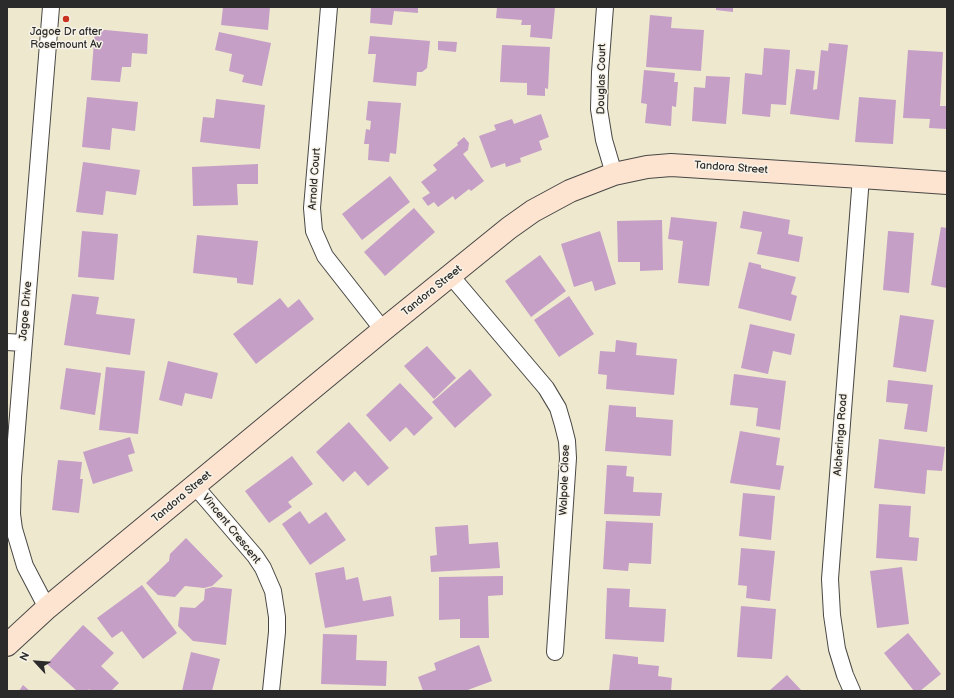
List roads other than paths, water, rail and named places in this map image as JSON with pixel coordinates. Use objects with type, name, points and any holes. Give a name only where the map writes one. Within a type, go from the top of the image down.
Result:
[{"type":"street","name":"Jagoe Drive","points":[[47,608],[25,566],[14,529],[12,514],[13,477],[50,7]]},
{"type":"street","name":"Arnold Court","points":[[329,7],[312,208],[314,231],[325,256],[383,330]]},
{"type":"street","name":"Douglas Court","points":[[605,7],[599,109],[604,140],[614,174]]},
{"type":"street","name":"Tandora Street","points":[[7,645],[47,608],[383,330],[509,228],[533,211],[570,191],[614,174],[647,167],[670,165],[947,183]]},
{"type":"street","name":"Alcheringa Road","points":[[852,691],[837,650],[832,615],[830,579],[861,177]]},
{"type":"street","name":"Walpole Close","points":[[450,276],[546,388],[558,408],[563,425],[567,441],[568,458],[555,652]]},
{"type":"street","points":[[7,342],[24,343]]},
{"type":"street","name":"Vincent Crescent","points":[[195,486],[255,556],[263,568],[273,591],[277,617],[277,632],[271,691]]},
{"type":"place","name":"Jagoe Dr after Rosemount Av","points":[[66,19]]}]
